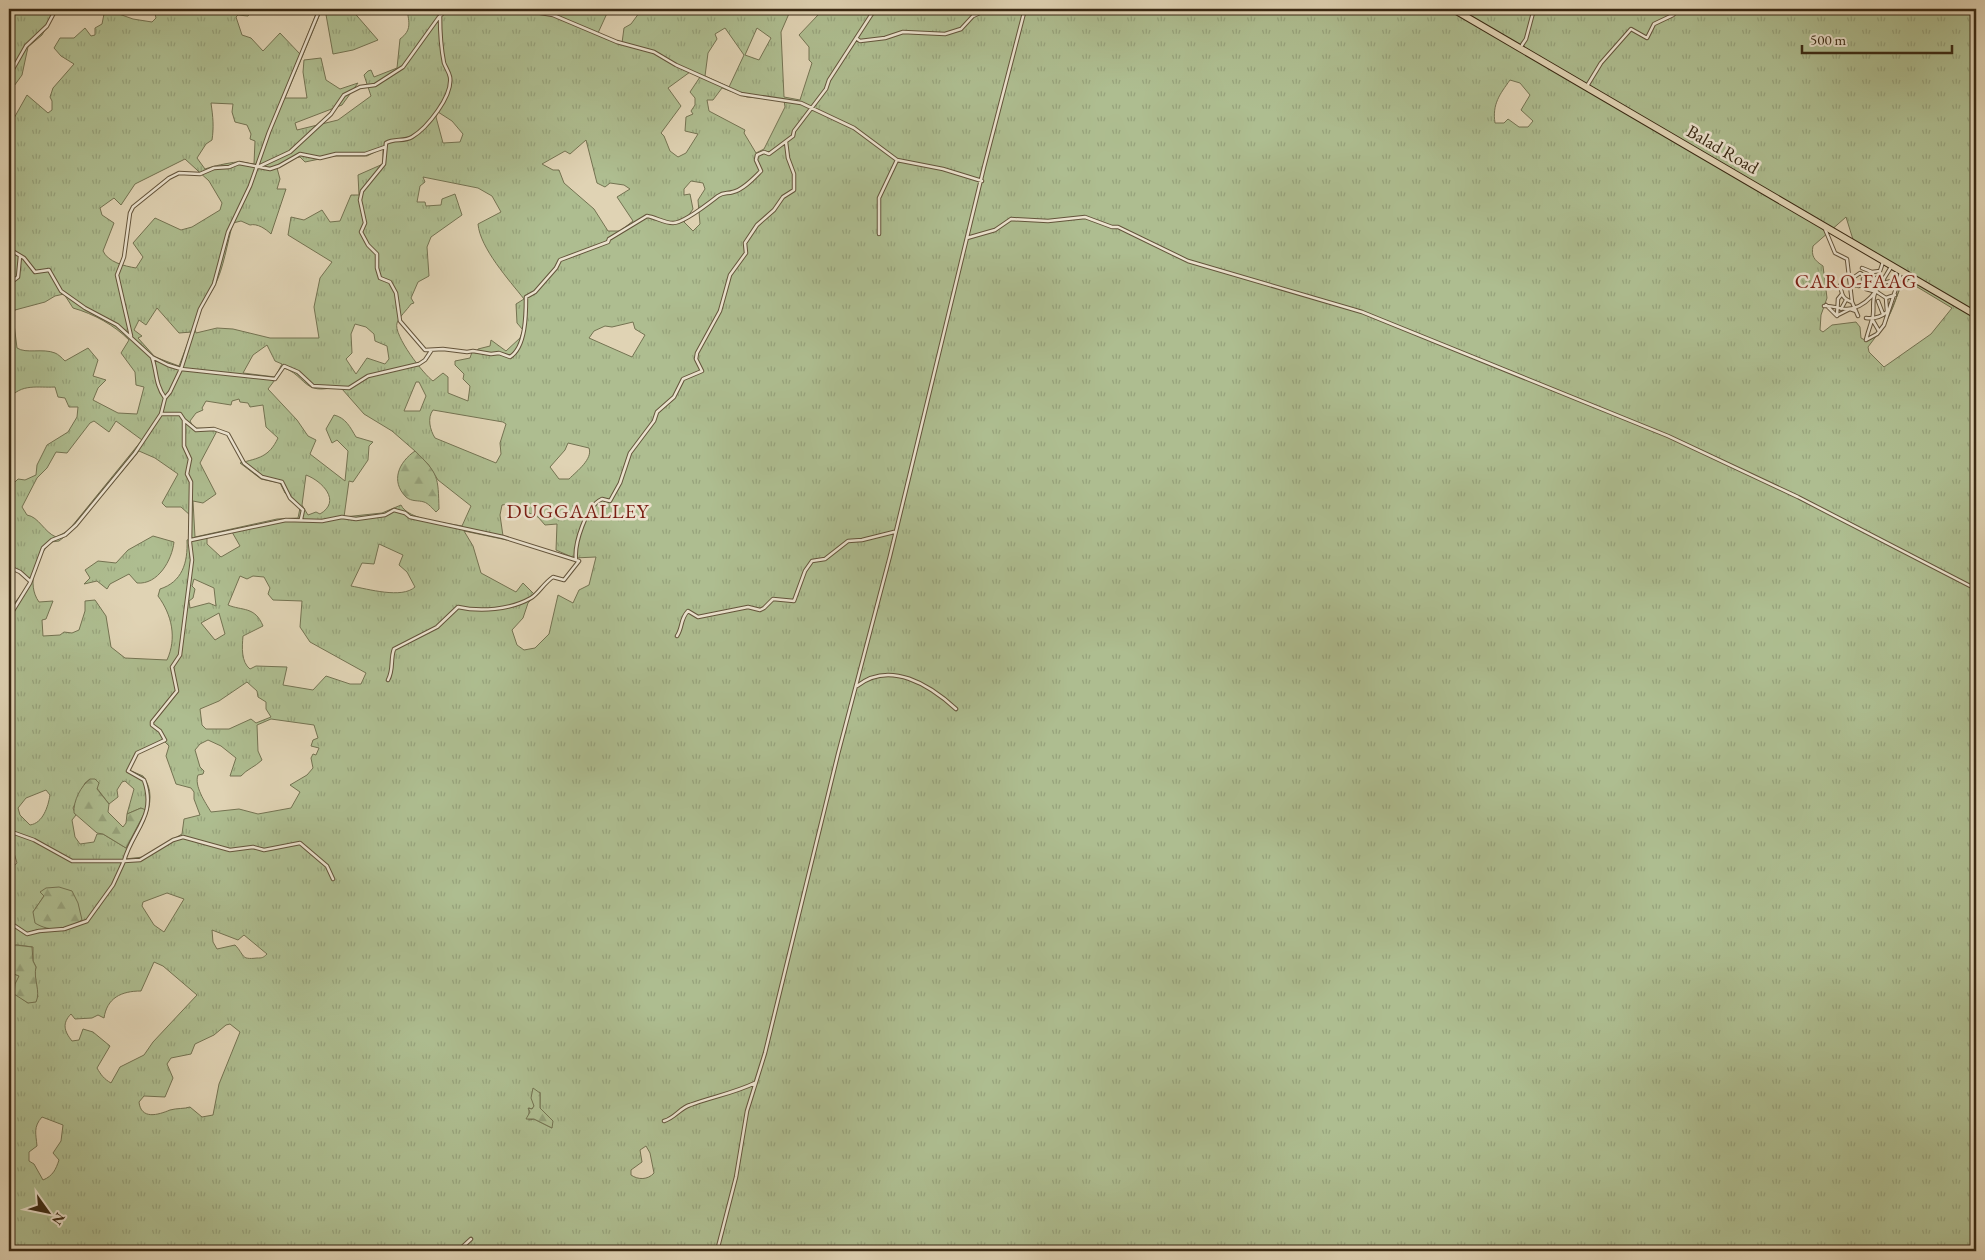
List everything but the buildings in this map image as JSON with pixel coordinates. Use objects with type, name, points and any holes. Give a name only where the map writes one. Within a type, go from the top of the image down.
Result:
[{"type":"highway","name":"Balad Road","points":[[1454,9],[1976,311]]},
{"type":"highway","name":"Balad Road","points":[[1461,9],[1976,315]]},
{"type":"street","points":[[9,76],[26,46],[47,26],[56,9]]},
{"type":"street","points":[[9,617],[30,583],[43,548],[52,540],[65,535],[76,524],[135,453],[161,414],[165,398],[181,369],[200,309],[214,284],[228,232],[258,167],[269,132],[320,9]]},
{"type":"street","points":[[258,167],[290,152],[330,114],[344,95],[362,87],[375,85],[402,67],[447,9]]},
{"type":"street","points":[[517,9],[553,15],[617,42],[654,52],[676,65],[741,94],[788,100],[812,109],[854,128],[897,160],[943,169],[982,181]]},
{"type":"street","points":[[384,147],[384,164],[362,191],[360,200],[365,223],[362,232],[368,245],[378,254],[377,268],[380,278],[390,282],[396,293],[400,321],[414,335],[421,346],[431,351],[443,349],[467,352],[473,350],[510,357],[517,352],[524,333],[523,324],[527,314],[526,297],[535,292],[556,268],[560,260],[608,242],[646,216],[673,224],[682,222],[688,215],[707,207],[719,196],[726,192],[734,192],[742,187],[761,171],[756,160],[757,155],[764,152],[769,154],[793,136],[794,131],[812,109],[875,9]]},
{"type":"street","points":[[856,38],[860,41],[875,40],[903,32],[945,34],[961,29],[974,16],[984,10],[1000,9]]},
{"type":"street","points":[[717,1251],[736,1178],[747,1111],[765,1053],[1024,9]]},
{"type":"street","points":[[1522,45],[1526,39],[1534,9]]},
{"type":"street","points":[[1587,85],[1601,63],[1631,29],[1647,38],[1654,24],[1673,15],[1679,9]]},
{"type":"street","points":[[132,338],[116,275],[124,257],[129,216],[133,207],[169,178],[179,173],[200,174],[214,168],[239,163],[276,168],[300,154],[320,158],[336,154],[365,154],[384,147],[390,140],[410,139],[436,114],[448,94],[450,76],[444,61],[440,16]]},
{"type":"street","points":[[388,680],[393,672],[392,656],[394,649],[436,627],[454,609],[492,609],[530,598],[553,577],[566,579],[579,561],[576,560],[575,548],[580,541],[580,530],[594,502],[602,498],[610,501],[620,483],[630,452],[654,420],[657,412],[674,397],[683,379],[702,371],[696,359],[697,353],[720,311],[730,275],[746,253],[745,243],[748,237],[757,225],[774,210],[783,197],[794,190],[794,174],[788,158],[786,142]]},
{"type":"street","points":[[880,234],[879,198],[897,160]]},
{"type":"street","points":[[967,238],[995,230],[1011,219],[1048,221],[1086,217],[1112,227],[1118,226],[1188,261],[1362,312],[1668,436],[1798,497],[1976,589]]},
{"type":"street","points":[[1824,228],[1835,253],[1847,259],[1852,302],[1858,316]]},
{"type":"street","points":[[9,249],[20,256],[35,272],[49,270],[61,291],[85,308],[117,325],[152,357],[181,369],[275,379],[284,366],[298,372],[313,386],[349,388],[368,376],[419,364],[425,360],[431,351]]},
{"type":"street","points":[[9,284],[18,277],[20,256]]},
{"type":"street","points":[[1850,284],[1858,286],[1872,272],[1880,271],[1884,259]]},
{"type":"street","points":[[1850,280],[1860,273],[1860,269],[1863,267],[1872,272]]},
{"type":"street","points":[[1891,268],[1876,292],[1866,340],[1879,331],[1884,316],[1895,295],[1901,269]]},
{"type":"street","points":[[1860,273],[1865,278],[1874,281],[1879,276],[1884,281]]},
{"type":"street","points":[[1884,281],[1913,276]]},
{"type":"street","points":[[1840,285],[1846,300],[1852,302]]},
{"type":"street","points":[[1866,289],[1886,298],[1895,295]]},
{"type":"street","points":[[1837,316],[1855,307],[1876,292]]},
{"type":"street","points":[[1840,309],[1839,297],[1842,294]]},
{"type":"street","points":[[1886,298],[1886,312]]},
{"type":"street","points":[[1837,316],[1846,300]]},
{"type":"street","points":[[1878,301],[1884,316]]},
{"type":"street","points":[[1837,316],[1825,306],[1856,311]]},
{"type":"street","points":[[1866,318],[1871,319],[1884,316]]},
{"type":"street","points":[[1871,319],[1879,331]]},
{"type":"street","points":[[152,357],[156,367],[156,379],[165,398]]},
{"type":"street","points":[[161,414],[180,414],[196,430],[214,430],[228,434],[244,464],[262,477],[282,482],[290,498],[304,510],[301,520]]},
{"type":"street","points":[[9,922],[26,934],[64,929],[87,921],[113,885],[124,861],[127,849],[147,813],[149,797],[144,780],[128,771],[137,753],[165,740],[160,731],[152,725],[152,722],[177,691],[172,667],[180,655],[192,560],[191,482],[187,474],[190,459],[184,446],[184,420]]},
{"type":"street","points":[[191,540],[286,520],[322,521],[342,517],[356,519],[385,515],[394,510],[405,512],[410,517],[504,537],[576,560]]},
{"type":"street","points":[[677,636],[681,629],[681,620],[688,612],[698,616],[748,607],[760,610],[773,599],[794,601],[805,571],[812,561],[825,559],[848,541],[862,540],[894,532]]},
{"type":"street","points":[[9,567],[29,578],[30,583]]},
{"type":"street","points":[[856,686],[867,678],[880,675],[910,678],[938,692],[956,709]]},
{"type":"street","points":[[9,831],[34,840],[72,861],[140,860],[173,840],[184,837],[230,850],[249,847],[264,850],[296,843],[307,848],[327,866],[333,879]]},
{"type":"street","points":[[664,1121],[673,1119],[688,1105],[728,1095],[755,1084]]},
{"type":"street","points":[[458,1251],[471,1239]]},
{"type":"green space","points":[[9,9],[57,9],[42,35],[28,47],[22,75],[9,93]]},
{"type":"green space","points":[[105,9],[133,19],[152,22],[156,18],[154,9],[254,9],[248,16],[238,15],[236,17],[242,35],[251,38],[263,51],[280,33],[300,54],[318,9],[322,9],[285,98],[307,98],[303,72],[304,60],[321,58],[326,80],[340,89],[358,83],[342,105],[295,123],[297,130],[338,120],[371,96],[364,75],[368,71],[371,70],[374,77],[397,68],[400,39],[404,36],[409,26],[407,9],[609,9],[598,33],[606,39],[622,43],[624,28],[631,24],[642,9],[791,9],[781,32],[784,97],[800,100],[812,63],[809,60],[809,47],[799,35],[818,15],[795,9],[1976,9],[1976,1251],[149,1251],[143,1247],[131,1246],[124,1251],[9,1251],[9,976],[14,974],[19,976],[21,998],[28,1003],[38,997],[34,976],[36,967],[33,961],[33,947],[17,945],[9,947],[9,870],[17,863],[9,836],[9,607],[14,604],[30,582],[21,573],[9,569],[9,497],[11,498],[14,483],[18,479],[25,480],[36,475],[37,465],[47,445],[68,432],[77,417],[78,407],[69,407],[65,398],[58,397],[55,387],[24,388],[9,399],[9,127],[27,95],[48,113],[52,110],[50,97],[53,88],[74,64],[61,56],[54,48],[60,38],[74,38],[85,28],[91,36],[95,35],[95,28],[102,24]],"holes":[[[725,28],[744,55],[729,87],[705,76],[708,53],[717,39],[715,34]],[[757,28],[771,38],[759,60],[745,55]],[[690,72],[700,77],[690,92],[695,98],[695,105],[691,111],[693,114],[686,117],[685,131],[698,134],[686,153],[678,157],[670,151],[661,133],[681,106],[668,88]],[[1510,80],[1520,83],[1530,95],[1521,110],[1533,121],[1528,127],[1519,127],[1508,119],[1504,123],[1495,123],[1494,116],[1498,100]],[[722,88],[747,97],[784,100],[785,107],[764,149],[756,153],[744,133],[745,130],[709,111],[707,100],[713,100]],[[211,103],[233,104],[232,112],[235,122],[247,125],[251,134],[250,139],[255,141],[254,164],[237,162],[205,169],[197,158],[206,144],[212,140]],[[438,112],[452,121],[463,134],[460,142],[443,143],[436,117]],[[586,140],[597,183],[605,187],[610,183],[624,185],[630,189],[617,197],[633,221],[620,231],[608,231],[594,209],[564,183],[559,170],[553,170],[542,164],[565,151],[570,154]],[[383,148],[383,164],[358,175],[359,195],[351,195],[340,221],[330,222],[322,210],[304,220],[291,217],[288,235],[332,262],[320,278],[314,307],[319,338],[270,338],[233,329],[217,328],[196,333],[195,327],[198,315],[217,280],[233,223],[241,221],[264,228],[271,234],[286,189],[277,189],[280,179],[277,168],[294,158],[300,157],[305,162],[334,156],[367,156]],[[185,159],[209,181],[222,203],[220,210],[192,227],[181,230],[155,218],[133,243],[143,257],[136,268],[112,261],[105,255],[103,251],[114,223],[102,215],[100,208],[114,198],[121,205],[135,184]],[[423,177],[478,188],[492,196],[501,212],[478,224],[480,233],[489,253],[524,299],[516,304],[517,323],[523,330],[520,338],[506,351],[491,340],[490,346],[478,349],[476,353],[472,352],[470,358],[455,361],[455,365],[464,374],[463,379],[470,386],[468,401],[448,393],[448,377],[443,373],[433,381],[429,377],[410,354],[397,329],[399,318],[414,303],[411,298],[418,282],[429,276],[427,247],[431,237],[462,215],[455,194],[442,199],[441,205],[426,206],[425,202],[417,202],[420,186],[425,182]],[[691,181],[703,183],[705,189],[698,200],[700,224],[693,231],[684,222],[693,209],[690,194],[684,195],[684,189]],[[1846,217],[1855,246],[1902,274],[1896,298],[1904,279],[1952,308],[1931,334],[1884,367],[1869,352],[1868,347],[1886,323],[1889,315],[1880,329],[1867,341],[1861,338],[1860,327],[1856,322],[1832,325],[1823,332],[1820,330],[1821,315],[1827,298],[1823,266],[1814,258],[1813,246]],[[64,294],[73,308],[88,313],[117,330],[129,340],[121,353],[135,372],[136,385],[144,387],[137,414],[118,413],[93,400],[98,388],[106,380],[93,376],[98,360],[88,348],[65,361],[57,354],[50,352],[25,351],[17,348],[13,316],[15,310],[45,302],[55,296]],[[157,308],[179,333],[192,332],[179,366],[155,357],[138,338],[142,336],[134,330],[139,320],[146,325]],[[633,322],[635,329],[645,335],[632,357],[589,338],[594,331],[605,326],[612,327]],[[355,324],[366,327],[374,334],[375,341],[387,346],[389,359],[385,364],[367,358],[356,374],[346,359],[352,353],[351,334]],[[267,345],[275,361],[282,364],[275,377],[243,373],[253,355]],[[284,368],[314,388],[342,389],[364,414],[392,431],[415,451],[428,464],[438,480],[471,506],[462,526],[419,517],[411,514],[401,505],[382,513],[344,517],[349,481],[353,482],[368,460],[369,446],[373,442],[356,437],[350,426],[334,415],[326,429],[332,443],[337,440],[348,451],[345,481],[310,454],[316,440],[308,436],[297,420],[268,389]],[[416,382],[419,382],[426,396],[420,411],[404,411]],[[239,399],[240,402],[248,403],[250,407],[263,405],[266,427],[278,438],[271,449],[263,456],[240,463],[261,479],[280,483],[285,493],[300,508],[298,518],[277,519],[195,537],[193,501],[203,503],[216,494],[200,463],[218,429],[194,428],[190,421],[196,413],[203,410],[202,408],[206,401],[231,405],[232,401]],[[433,410],[503,422],[506,424],[500,443],[501,454],[496,463],[435,438],[430,424]],[[94,421],[109,432],[116,421],[142,440],[68,531],[56,537],[35,519],[27,515],[22,507],[37,478],[47,468],[56,452],[67,453],[90,423]],[[568,443],[589,448],[590,452],[587,461],[569,479],[559,479],[550,467],[565,450]],[[139,451],[155,458],[178,474],[162,503],[166,507],[181,507],[191,516],[190,539],[187,540],[185,564],[182,570],[174,582],[160,589],[158,596],[167,611],[172,627],[172,643],[167,660],[125,658],[111,647],[106,616],[95,600],[85,601],[85,611],[79,630],[72,633],[64,632],[60,635],[43,636],[42,620],[46,619],[53,601],[39,602],[35,595],[33,579],[37,563],[51,542],[59,541],[73,530]],[[306,475],[318,482],[327,492],[329,503],[320,514],[316,512],[308,515],[302,505]],[[509,504],[538,517],[545,525],[557,524],[556,550],[574,558],[596,557],[589,585],[579,590],[573,603],[558,595],[549,634],[535,648],[524,650],[517,645],[512,630],[523,618],[528,603],[535,595],[523,583],[516,592],[481,573],[473,546],[464,531],[508,539],[503,536],[500,515],[502,505]],[[232,532],[240,546],[221,557],[207,544],[207,536]],[[379,544],[403,555],[399,565],[407,572],[415,587],[409,591],[384,592],[351,586],[362,563],[374,564]],[[240,576],[247,579],[253,576],[264,577],[270,588],[268,594],[273,600],[302,601],[300,627],[310,642],[366,673],[361,684],[350,684],[326,676],[313,690],[283,685],[287,667],[256,666],[250,669],[245,662],[242,649],[243,636],[263,626],[256,615],[228,605]],[[194,579],[214,588],[216,606],[209,603],[190,608],[189,601],[193,598],[195,589],[192,586]],[[219,613],[225,634],[215,640],[201,623]],[[247,682],[257,691],[258,697],[266,702],[266,709],[271,717],[256,723],[251,719],[229,729],[206,729],[202,725],[200,709],[219,701]],[[271,719],[314,725],[318,738],[313,740],[311,746],[319,748],[316,755],[313,754],[311,758],[313,768],[307,775],[290,785],[300,792],[291,808],[258,814],[239,809],[211,812],[201,794],[197,779],[198,775],[203,774],[204,771],[200,767],[195,750],[200,744],[208,740],[221,746],[236,758],[230,776],[241,776],[262,760],[258,751],[257,725]],[[164,741],[169,746],[166,756],[176,784],[191,788],[194,792],[194,799],[200,815],[184,819],[182,834],[143,857],[125,859],[149,808],[148,786],[143,776],[129,770],[137,753]],[[90,779],[109,804],[118,797],[117,790],[122,782],[125,781],[134,789],[127,814],[141,808],[142,818],[126,848],[103,834],[97,834],[94,842],[80,844],[75,837],[72,820],[76,815],[73,808],[85,783]],[[46,790],[50,795],[48,804],[42,818],[35,824],[30,825],[20,815],[18,808],[26,798]],[[40,892],[82,920],[33,912],[44,896]],[[167,893],[184,899],[164,932],[154,925],[142,906],[143,902]],[[212,930],[238,940],[244,935],[267,954],[261,958],[243,956],[235,945],[217,949],[213,942]],[[154,962],[163,966],[197,995],[153,1042],[144,1055],[120,1067],[111,1083],[103,1077],[97,1068],[110,1046],[93,1032],[83,1029],[79,1040],[72,1041],[67,1034],[65,1024],[71,1014],[75,1019],[92,1018],[98,1015],[104,1018],[108,1005],[116,997],[127,992],[141,991]],[[230,1024],[240,1032],[219,1084],[213,1115],[202,1117],[190,1107],[151,1115],[143,1112],[139,1102],[144,1096],[165,1097],[173,1078],[167,1064],[171,1058],[191,1054],[195,1044],[214,1035],[226,1025]],[[540,1092],[540,1108],[552,1128],[534,1119],[529,1120],[529,1108],[532,1109],[534,1106],[532,1096]],[[42,1117],[63,1125],[61,1141],[53,1153],[59,1160],[58,1163],[52,1174],[43,1180],[34,1164],[29,1161],[29,1152],[37,1146],[37,1124]],[[646,1146],[650,1153],[654,1173],[646,1178],[631,1175],[631,1170],[642,1162],[640,1150]]]},
{"type":"green space","points":[[287,9],[318,9],[310,12],[288,11]]},
{"type":"green space","points":[[325,9],[351,9],[378,40],[353,50],[333,54]]},
{"type":"green space","points":[[415,451],[429,465],[436,477],[439,509],[436,512],[422,501],[410,500],[398,485],[398,472],[401,466],[409,455]]},
{"type":"green space","points":[[153,536],[174,542],[167,563],[157,576],[145,583],[137,583],[129,574],[110,584],[107,589],[97,581],[84,584],[90,578],[85,570],[98,561],[116,563],[128,550]]},
{"type":"green space","points":[[90,779],[95,779],[99,783],[97,789],[109,804],[108,812],[123,827],[126,823],[127,814],[141,808],[146,810],[126,848],[103,834],[97,833],[74,813],[78,794]]},
{"type":"green space","points":[[59,887],[72,891],[78,903],[82,920],[58,929],[47,928],[35,923],[33,912],[44,896],[40,892],[46,888]]},
{"type":"green space","points":[[16,945],[32,947],[38,994],[36,1002],[28,1003],[14,994],[15,984],[19,976],[14,974],[9,976],[9,947]]},
{"type":"green space","points":[[533,1088],[540,1093],[540,1108],[553,1121],[552,1128],[534,1119],[526,1119],[530,1112],[528,1108],[532,1109],[534,1106],[531,1098]]},
{"type":"district","name":"CARO-FAAG","points":[[1856,281]]},
{"type":"district","name":"DUGGAALLEY","points":[[578,511]]}]
